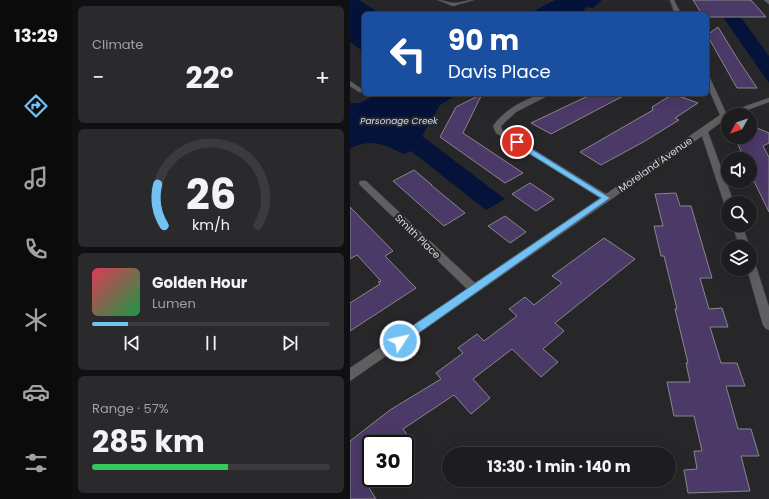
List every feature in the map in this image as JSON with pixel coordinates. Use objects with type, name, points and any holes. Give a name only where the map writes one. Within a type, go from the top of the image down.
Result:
[{"type":"street","points":[[440,0],[453,5],[472,0]]},
{"type":"street","points":[[672,0],[677,12]]},
{"type":"street","points":[[766,0],[769,3]]},
{"type":"street","points":[[709,82],[721,109]]},
{"type":"street","points":[[350,83],[361,91]]},
{"type":"street","points":[[544,96],[510,112],[502,118],[497,126],[499,131],[606,198]]},
{"type":"street","name":"Moreland Avenue","points":[[746,108],[769,100]]},
{"type":"street","name":"Moreland Avenue","points":[[350,375],[721,118]]},
{"type":"street","points":[[704,131],[727,196]]},
{"type":"street","name":"Smith Place","points":[[363,183],[474,290]]},
{"type":"street","points":[[754,276],[769,325]]},
{"type":"water","points":[[350,0],[359,0],[378,12],[362,12],[362,51],[350,42]]},
{"type":"water","points":[[555,0],[602,0],[593,8],[587,7],[581,12],[532,12]]},
{"type":"water","points":[[711,0],[728,0],[769,56],[769,83]]},
{"type":"water","name":"Parsonage Creek","points":[[373,96],[455,96],[440,105],[422,136],[505,199],[486,210],[411,151],[404,154],[384,145],[371,143],[357,145],[350,149],[350,103],[360,103]]},
{"type":"building","points":[[693,0],[751,0],[766,17],[709,17],[709,12],[701,12]]},
{"type":"building","points":[[718,27],[757,88],[737,88],[709,39],[709,34]]},
{"type":"building","points":[[478,96],[481,96],[463,133],[523,173],[505,183],[440,137],[456,107]]},
{"type":"building","points":[[588,96],[623,96],[551,134],[531,123]]},
{"type":"building","points":[[670,96],[679,96],[698,103],[675,118],[679,120],[601,165],[580,152],[653,110],[652,107]]},
{"type":"building","points":[[757,128],[769,133],[769,143],[763,146],[769,157],[769,212],[757,187],[757,152],[741,152],[738,144],[757,144]]},
{"type":"building","points":[[414,170],[465,213],[444,226],[393,181]]},
{"type":"building","points":[[530,183],[554,199],[536,211],[512,194]]},
{"type":"building","points":[[676,193],[680,206],[691,206],[712,278],[700,278],[709,309],[722,308],[728,327],[710,327],[721,363],[737,363],[745,386],[726,386],[738,429],[751,429],[759,456],[741,456],[750,491],[688,493],[684,470],[697,469],[694,451],[702,451],[694,416],[674,416],[667,382],[690,382],[686,363],[688,363],[664,256],[661,256],[654,226],[663,226],[655,194]]},
{"type":"building","points":[[350,207],[393,251],[385,256],[416,288],[350,331],[350,303],[380,284],[378,282],[381,281],[357,255],[350,259]]},
{"type":"building","points":[[505,216],[526,232],[510,243],[488,226]]},
{"type":"building","points":[[604,238],[635,259],[555,323],[564,331],[543,349],[558,362],[541,377],[512,349],[473,379],[490,398],[471,414],[454,395],[403,429],[407,435],[362,435],[362,487],[368,487],[376,499],[350,499],[350,441],[390,410],[441,379],[436,373],[463,353],[458,348],[477,334],[484,341],[517,316],[509,309],[525,297],[534,305],[562,283],[552,276]]},
{"type":"route","points":[[400,341],[606,198],[517,142]]}]
